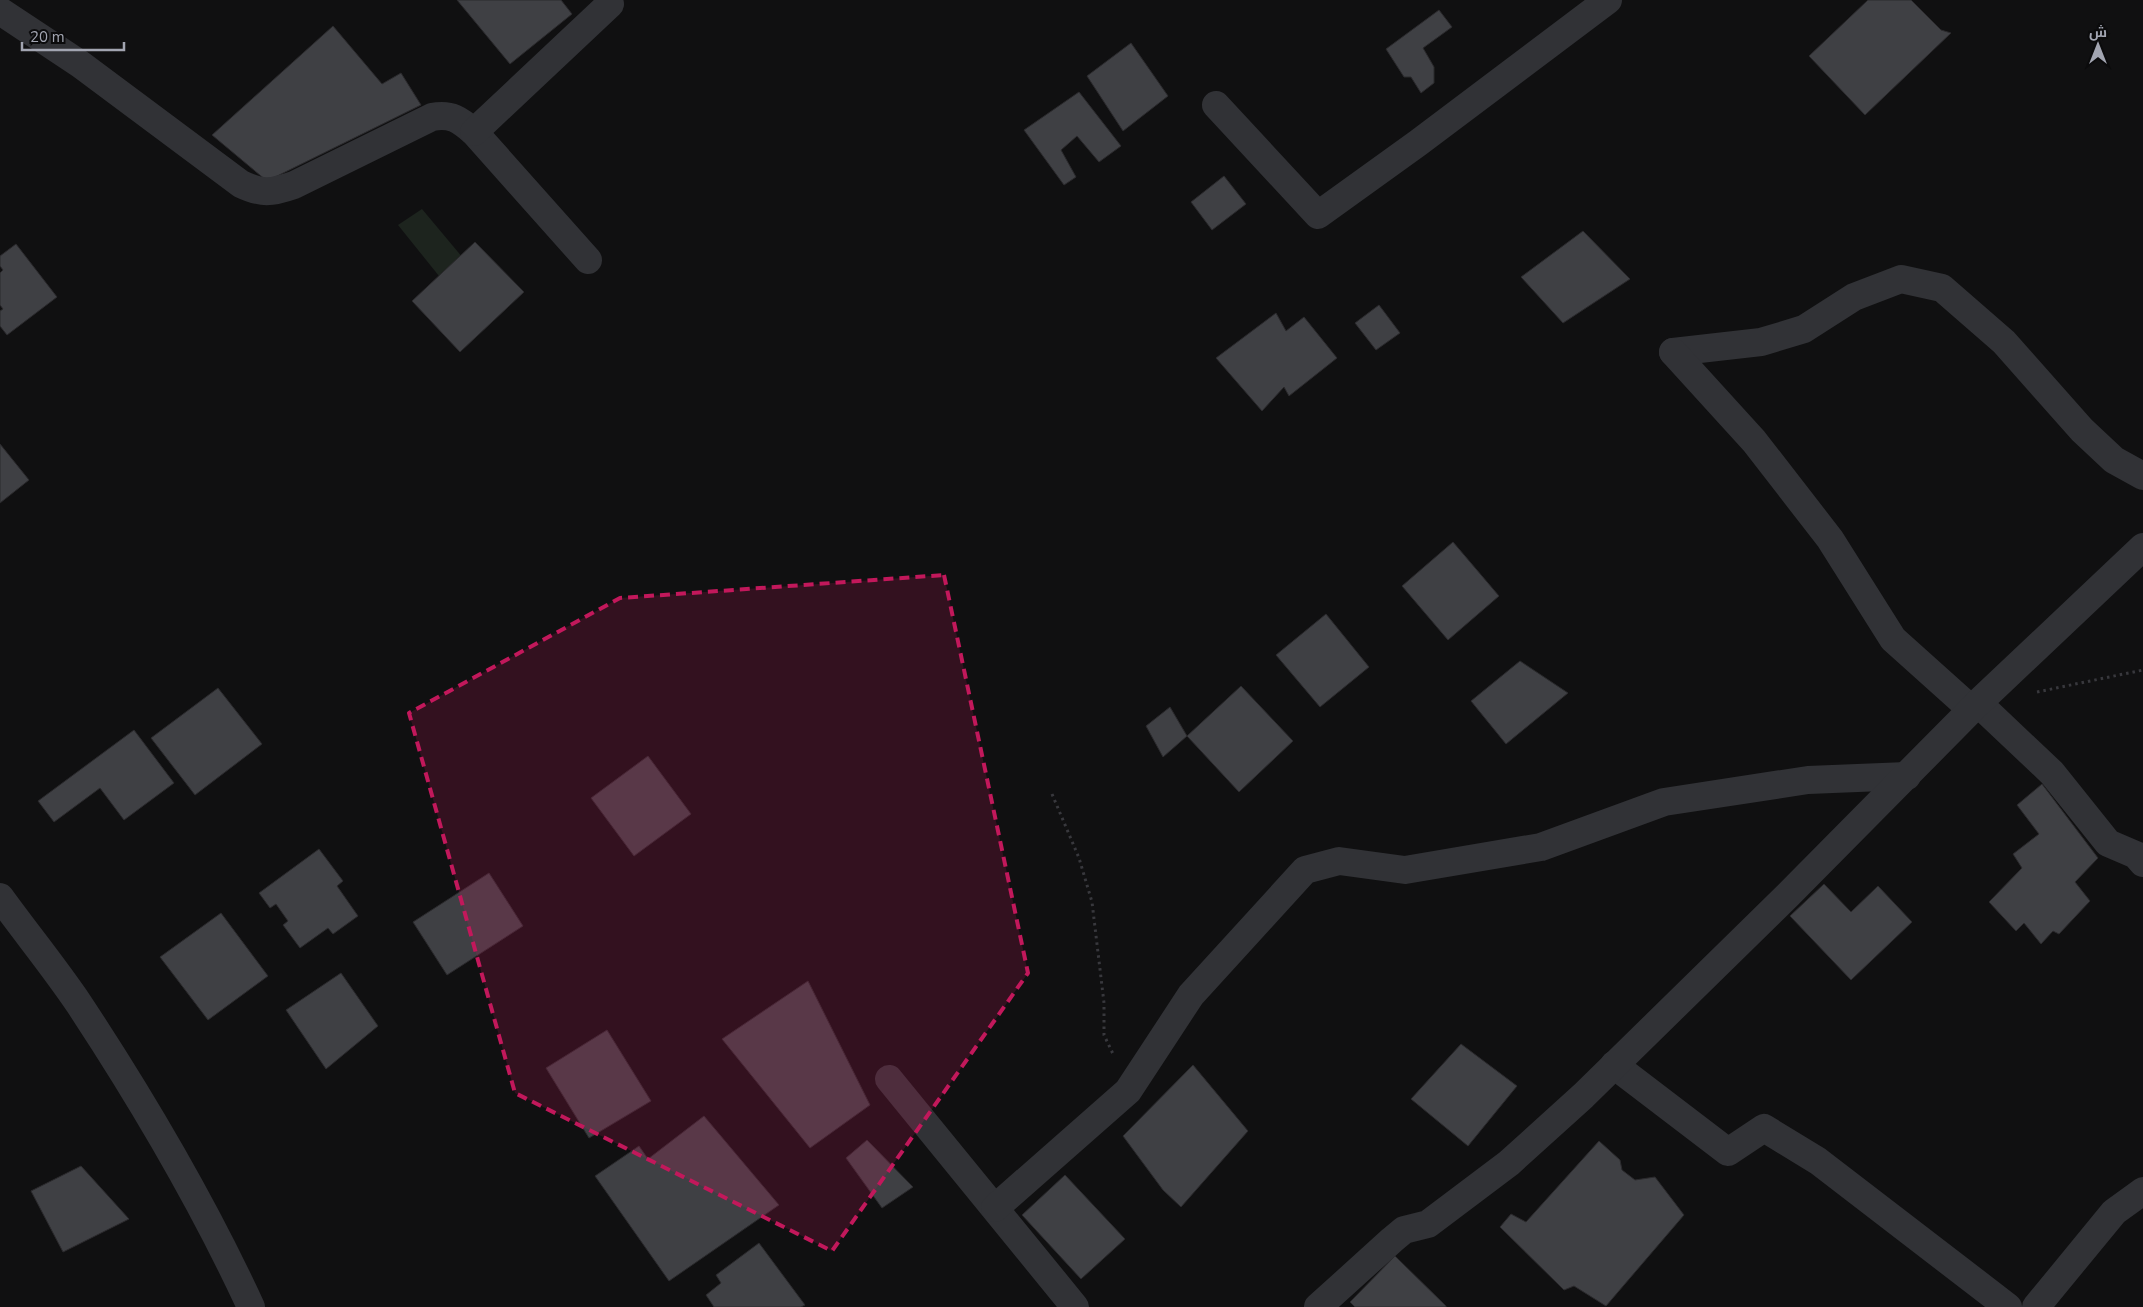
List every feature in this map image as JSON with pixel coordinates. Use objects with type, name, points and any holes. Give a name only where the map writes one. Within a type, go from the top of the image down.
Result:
[{"type":"street","points":[[474,132],[610,4],[608,0]]},
{"type":"street","points":[[1216,105],[1318,216],[1608,0]]},
{"type":"street","points":[[0,11],[80,64],[241,184],[259,192],[278,191],[294,185],[432,117],[443,114],[455,117],[474,132],[588,260]]},
{"type":"street","points":[[2143,476],[2114,460],[2082,430],[2004,342],[1942,288],[1901,279],[1854,297],[1804,328],[1770,340],[1673,352],[1754,441],[1830,539],[1893,639],[2052,773],[2108,843],[2136,855],[2143,863]]},
{"type":"street","points":[[1318,1307],[1404,1230],[1428,1224],[1510,1163],[1788,896],[1974,706],[2143,547]]},
{"type":"street","points":[[995,1208],[1128,1092],[1191,996],[1305,870],[1340,861],[1405,870],[1541,847],[1664,802],[1808,780],[1907,776]]},
{"type":"street","points":[[0,897],[78,1003],[158,1128],[220,1241],[251,1307]]},
{"type":"street","points":[[1614,1065],[1728,1152],[1764,1128],[1818,1161],[2008,1307]]},
{"type":"street","points":[[889,1079],[1074,1307]]},
{"type":"street","points":[[2036,1307],[2114,1212],[2143,1191]]},
{"type":"path","points":[[2036,692],[2143,670]]},
{"type":"path","points":[[1052,794],[1079,858],[1092,902],[1104,1003],[1104,1035],[1128,1092]]},
{"type":"highlighted area","points":[[944,575],[1028,973],[832,1251],[515,1093],[409,713],[620,598]]},
{"type":"shaded area","points":[[422,209],[463,258],[439,276],[398,225]]},
{"type":"building","points":[[457,0],[561,0],[572,14],[510,64]]},
{"type":"building","points":[[1868,0],[1911,0],[1941,30],[1951,33],[1865,115],[1809,56]]},
{"type":"building","points":[[1439,10],[1452,27],[1423,48],[1434,67],[1434,83],[1421,93],[1411,77],[1404,77],[1386,49]]},
{"type":"building","points":[[333,26],[382,84],[401,73],[421,105],[267,181],[212,135]]},
{"type":"building","points":[[1131,43],[1168,96],[1123,131],[1087,76]]},
{"type":"building","points":[[1079,92],[1121,146],[1099,162],[1077,136],[1061,150],[1076,177],[1064,185],[1024,130]]},
{"type":"building","points":[[1224,176],[1246,204],[1212,230],[1191,202]]},
{"type":"building","points":[[1583,231],[1630,279],[1563,323],[1521,277]]},
{"type":"building","points":[[475,242],[524,292],[460,352],[412,301]]},
{"type":"building","points":[[16,244],[57,297],[7,335],[0,326],[0,311],[3,309],[0,305],[0,273],[3,270],[0,266],[0,256]]},
{"type":"building","points":[[1379,305],[1400,333],[1376,350],[1355,323]]},
{"type":"building","points":[[1276,313],[1286,331],[1304,317],[1337,358],[1289,396],[1284,387],[1262,411],[1216,358]]},
{"type":"building","points":[[0,444],[29,480],[0,503]]},
{"type":"building","points":[[1453,542],[1499,596],[1448,640],[1402,586]]},
{"type":"building","points":[[1326,614],[1369,667],[1320,707],[1276,655]]},
{"type":"building","points":[[1520,661],[1568,693],[1506,744],[1471,701]]},
{"type":"building","points":[[1241,686],[1293,741],[1239,792],[1187,736]]},
{"type":"building","points":[[218,688],[262,744],[195,795],[151,738]]},
{"type":"building","points":[[1170,707],[1187,736],[1163,757],[1146,726]]},
{"type":"building","points":[[134,730],[174,783],[124,820],[100,788],[54,822],[38,801]]},
{"type":"building","points":[[648,756],[691,814],[634,856],[591,798]]},
{"type":"building","points":[[2042,784],[2098,858],[2075,882],[2090,901],[2059,934],[2053,931],[2041,944],[2024,923],[2016,931],[1989,902],[2022,868],[2013,854],[2039,834],[2017,805]]},
{"type":"building","points":[[319,849],[343,881],[337,886],[358,916],[333,934],[328,928],[300,948],[283,925],[288,921],[276,904],[270,908],[259,893]]},
{"type":"building","points":[[489,873],[523,926],[447,975],[413,922]]},
{"type":"building","points":[[1824,884],[1851,912],[1878,886],[1912,922],[1851,980],[1790,916]]},
{"type":"building","points":[[221,913],[268,976],[208,1020],[160,957]]},
{"type":"building","points":[[341,973],[378,1026],[326,1069],[286,1010]]},
{"type":"building","points":[[808,981],[870,1105],[810,1148],[722,1039]]},
{"type":"building","points":[[607,1030],[651,1101],[589,1138],[546,1068]]},
{"type":"building","points":[[1461,1044],[1517,1086],[1468,1146],[1411,1099]]},
{"type":"building","points":[[1193,1065],[1248,1131],[1181,1207],[1163,1190],[1123,1136]]},
{"type":"building","points":[[704,1116],[779,1205],[669,1281],[595,1176],[639,1146],[648,1159]]},
{"type":"building","points":[[867,1140],[913,1187],[882,1208],[846,1158]]},
{"type":"building","points":[[1599,1141],[1620,1160],[1622,1170],[1635,1180],[1655,1177],[1684,1215],[1606,1306],[1574,1286],[1564,1290],[1500,1227],[1511,1214],[1526,1222]]},
{"type":"building","points":[[81,1166],[129,1219],[63,1252],[31,1191]]},
{"type":"building","points":[[1065,1175],[1125,1239],[1081,1279],[1022,1215]]},
{"type":"building","points":[[759,1243],[805,1305],[801,1307],[714,1307],[706,1295],[721,1283],[716,1275]]},
{"type":"building","points":[[1395,1256],[1446,1307],[1355,1307],[1350,1302]]}]
